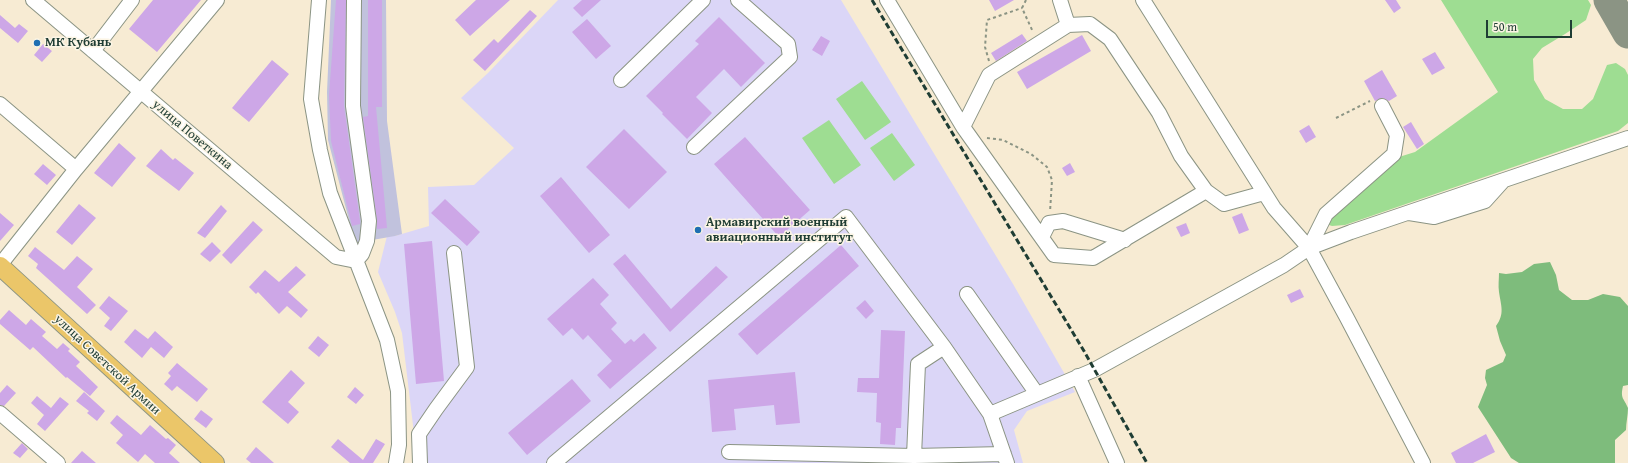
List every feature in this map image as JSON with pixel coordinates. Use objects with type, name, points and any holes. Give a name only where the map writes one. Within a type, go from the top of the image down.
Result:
[{"type":"main road","name":"улица Советской Армии","points":[[0,266],[215,463]]},
{"type":"street","name":"улица Поветкина","points":[[33,0],[336,256],[356,261]]},
{"type":"street","points":[[93,51],[132,0]]},
{"type":"street","points":[[0,266],[76,169],[142,92],[217,0]]},
{"type":"street","points":[[319,0],[311,99],[320,150],[330,193],[387,340],[398,391],[399,445],[396,463]]},
{"type":"street","points":[[354,0],[353,106],[369,221],[367,241],[362,254],[356,261]]},
{"type":"street","points":[[621,80],[703,0]]},
{"type":"street","points":[[694,147],[790,57],[788,44],[738,0]]},
{"type":"street","points":[[887,0],[966,132],[1054,255],[1093,258],[1206,191]]},
{"type":"street","points":[[1060,0],[1068,25]]},
{"type":"street","points":[[1143,0],[1274,208],[1309,248],[1348,318],[1423,463]]},
{"type":"street","points":[[966,132],[989,75],[1068,25],[1090,24],[1110,39],[1159,113],[1181,156],[1206,191],[1224,204],[1264,193]]},
{"type":"street","points":[[1309,248],[1326,214],[1394,154],[1397,135],[1378,103]]},
{"type":"street","points":[[0,104],[76,169]]},
{"type":"street","points":[[990,414],[1094,370],[1284,265],[1309,248],[1351,232],[1628,138]]},
{"type":"street","points":[[554,463],[846,218],[944,347],[990,414],[1006,459],[729,452]]},
{"type":"street","points":[[1042,237],[1049,223],[1063,221],[1124,240]]},
{"type":"street","points":[[420,463],[419,434],[467,367],[454,253]]},
{"type":"street","points":[[967,294],[1037,394]]},
{"type":"street","points":[[914,456],[918,364],[944,347]]},
{"type":"street","points":[[1078,376],[1117,463]]},
{"type":"street","points":[[0,413],[58,463]]},
{"type":"path","points":[[993,73],[985,47],[987,20],[1022,8],[1026,0]]},
{"type":"path","points":[[1022,8],[1038,44]]},
{"type":"path","points":[[1336,118],[1378,103]]},
{"type":"path","points":[[966,132],[1003,140],[1031,154],[1047,167],[1052,180],[1049,223]]},
{"type":"shaded area","points":[[331,0],[386,0],[387,121],[402,234],[355,243],[328,140],[327,92]]},
{"type":"shaded area","name":"Армавирский военный авиационный институт","points":[[558,0],[841,0],[1013,284],[1075,392],[1027,411],[1014,430],[1023,463],[415,463],[415,442],[402,333],[378,272],[387,236],[395,236],[429,226],[428,187],[474,185],[514,148],[461,98],[488,73]]},
{"type":"green space","points":[[1441,0],[1588,0],[1591,5],[1586,20],[1542,48],[1533,59],[1534,80],[1545,99],[1563,109],[1582,109],[1593,99],[1607,65],[1616,63],[1625,69],[1628,75],[1628,123],[1618,131],[1345,225],[1332,226],[1326,224],[1399,157],[1415,152],[1498,92]]},
{"type":"green space","points":[[862,81],[891,122],[865,140],[836,99]]},
{"type":"green space","points":[[829,120],[861,165],[834,184],[802,138]]},
{"type":"green space","points":[[892,133],[915,165],[894,181],[870,148]]},
{"type":"green space","points":[[1550,262],[1556,275],[1559,290],[1572,300],[1588,300],[1603,294],[1620,297],[1628,306],[1628,385],[1623,386],[1622,394],[1628,408],[1628,413],[1626,430],[1615,440],[1615,463],[1519,463],[1511,458],[1478,407],[1487,385],[1485,378],[1486,370],[1503,362],[1506,355],[1496,326],[1501,318],[1499,273],[1506,274],[1522,272],[1534,264]]},
{"type":"building","points":[[153,0],[201,0],[157,52],[129,29]]},
{"type":"building","points":[[336,0],[346,0],[344,106],[360,221],[360,224],[352,226],[331,141],[329,95]]},
{"type":"building","points":[[368,0],[382,0],[382,107],[376,107],[387,228],[377,229],[363,117],[368,116]]},
{"type":"building","points":[[476,0],[510,0],[470,36],[455,20]]},
{"type":"building","points":[[582,0],[601,0],[582,17],[573,8]]},
{"type":"building","points":[[989,0],[1014,0],[995,11]]},
{"type":"building","points":[[1385,0],[1396,0],[1401,8],[1394,13]]},
{"type":"building","points":[[530,10],[537,16],[485,71],[473,60],[494,39],[498,43]]},
{"type":"building","points":[[0,15],[15,28],[19,24],[28,31],[18,43],[0,28]]},
{"type":"building","points":[[719,17],[765,63],[741,87],[724,69],[696,97],[712,113],[687,139],[646,96],[699,44],[695,41]]},
{"type":"building","points":[[587,19],[611,46],[596,59],[572,32]]},
{"type":"building","points":[[1022,34],[1027,41],[996,61],[991,53]]},
{"type":"building","points":[[1082,35],[1091,51],[1027,89],[1017,72]]},
{"type":"building","points":[[821,36],[830,41],[822,56],[812,50]]},
{"type":"building","points":[[43,44],[52,51],[42,62],[34,55]]},
{"type":"building","points":[[1435,52],[1445,68],[1432,75],[1422,59]]},
{"type":"building","points":[[272,60],[289,74],[249,122],[232,108]]},
{"type":"building","points":[[1382,70],[1397,96],[1389,101],[1382,98],[1375,101],[1364,81]]},
{"type":"building","points":[[1411,122],[1424,144],[1417,149],[1403,127]]},
{"type":"building","points":[[1309,125],[1316,137],[1306,143],[1299,131]]},
{"type":"building","points":[[624,129],[667,172],[629,209],[586,167]]},
{"type":"building","points":[[745,137],[810,210],[779,237],[714,164]]},
{"type":"building","points":[[119,143],[136,158],[112,187],[94,173]]},
{"type":"building","points":[[161,149],[173,160],[175,158],[194,173],[179,191],[146,166]]},
{"type":"building","points":[[1070,163],[1075,172],[1067,176],[1062,168]]},
{"type":"building","points":[[43,164],[56,175],[47,185],[34,174]]},
{"type":"building","points":[[561,177],[610,235],[589,253],[540,196]]},
{"type":"building","points":[[445,199],[480,232],[467,246],[431,213]]},
{"type":"building","points":[[79,204],[96,218],[72,245],[56,232]]},
{"type":"building","points":[[221,205],[227,211],[205,238],[197,233]]},
{"type":"building","points":[[0,213],[14,225],[0,241]]},
{"type":"building","points":[[1242,213],[1249,230],[1239,234],[1232,217]]},
{"type":"building","points":[[253,221],[263,230],[231,264],[222,255]]},
{"type":"building","points":[[1186,223],[1190,233],[1181,237],[1176,227]]},
{"type":"building","points":[[432,241],[444,381],[416,384],[404,244]]},
{"type":"building","points":[[212,242],[221,251],[210,262],[200,254]]},
{"type":"building","points":[[841,245],[859,266],[757,355],[738,334]]},
{"type":"building","points":[[35,247],[64,270],[77,256],[93,269],[77,287],[96,305],[87,314],[36,268],[38,264],[28,256]]},
{"type":"building","points":[[625,254],[671,309],[716,266],[728,277],[670,332],[613,264]]},
{"type":"building","points":[[296,266],[306,275],[288,292],[308,310],[301,318],[287,306],[279,314],[258,292],[256,294],[249,287],[265,270],[279,282]]},
{"type":"building","points":[[593,278],[609,295],[600,304],[617,323],[611,329],[625,344],[631,339],[634,342],[644,333],[657,348],[610,389],[597,375],[612,361],[588,335],[583,340],[572,328],[563,336],[547,319]]},
{"type":"building","points":[[1300,289],[1304,297],[1291,303],[1287,295]]},
{"type":"building","points":[[109,296],[128,311],[111,331],[104,326],[110,318],[99,308]]},
{"type":"building","points":[[865,300],[874,311],[866,319],[856,308]]},
{"type":"building","points":[[9,310],[26,325],[31,319],[46,332],[42,336],[57,349],[63,343],[70,349],[68,351],[80,362],[76,366],[98,387],[90,396],[67,377],[66,378],[33,347],[30,350],[0,324],[0,320]]},
{"type":"building","points":[[135,329],[148,339],[155,331],[173,347],[164,358],[151,347],[142,358],[124,342]]},
{"type":"building","points":[[881,330],[905,331],[901,428],[896,428],[895,445],[880,444],[881,423],[876,422],[877,393],[857,392],[858,378],[879,378]]},
{"type":"building","points":[[318,336],[329,345],[319,357],[308,348]]},
{"type":"building","points":[[177,363],[208,389],[197,402],[177,386],[172,391],[164,384],[171,376],[168,373]]},
{"type":"building","points":[[291,370],[305,383],[288,402],[299,412],[288,424],[262,402]]},
{"type":"building","points":[[795,372],[800,423],[776,425],[774,405],[734,409],[736,430],[712,432],[708,380]]},
{"type":"building","points":[[572,379],[591,401],[527,455],[508,433]]},
{"type":"building","points":[[7,385],[16,393],[4,406],[0,405],[0,393]]},
{"type":"building","points":[[355,387],[364,395],[356,404],[347,397]]},
{"type":"building","points":[[84,392],[105,411],[97,421],[87,413],[89,411],[76,401]]},
{"type":"building","points":[[37,396],[51,408],[60,397],[69,404],[45,431],[37,424],[44,415],[31,403]]},
{"type":"building","points":[[201,410],[213,419],[206,428],[194,419]]},
{"type":"building","points":[[117,415],[141,435],[150,425],[166,439],[168,438],[176,445],[169,453],[180,463],[155,463],[145,454],[138,462],[116,443],[123,435],[110,423]]},
{"type":"building","points":[[1486,434],[1495,452],[1473,463],[1456,463],[1451,453]]},
{"type":"building","points":[[338,439],[363,460],[376,439],[385,444],[373,463],[350,463],[331,447]]},
{"type":"building","points":[[22,443],[28,449],[20,458],[13,453]]},
{"type":"building","points":[[256,447],[274,463],[251,463],[246,459]]},
{"type":"building","points":[[82,451],[96,463],[71,463]]},
{"type":"taxiway","points":[[1609,0],[1628,33]]},
{"type":"railway","points":[[872,0],[1084,351],[1147,463]]},
{"type":"place","name":"МК Кубань","points":[[37,43]]},
{"type":"place","name":"Армавирский военный авиационный институт","points":[[698,230]]}]
